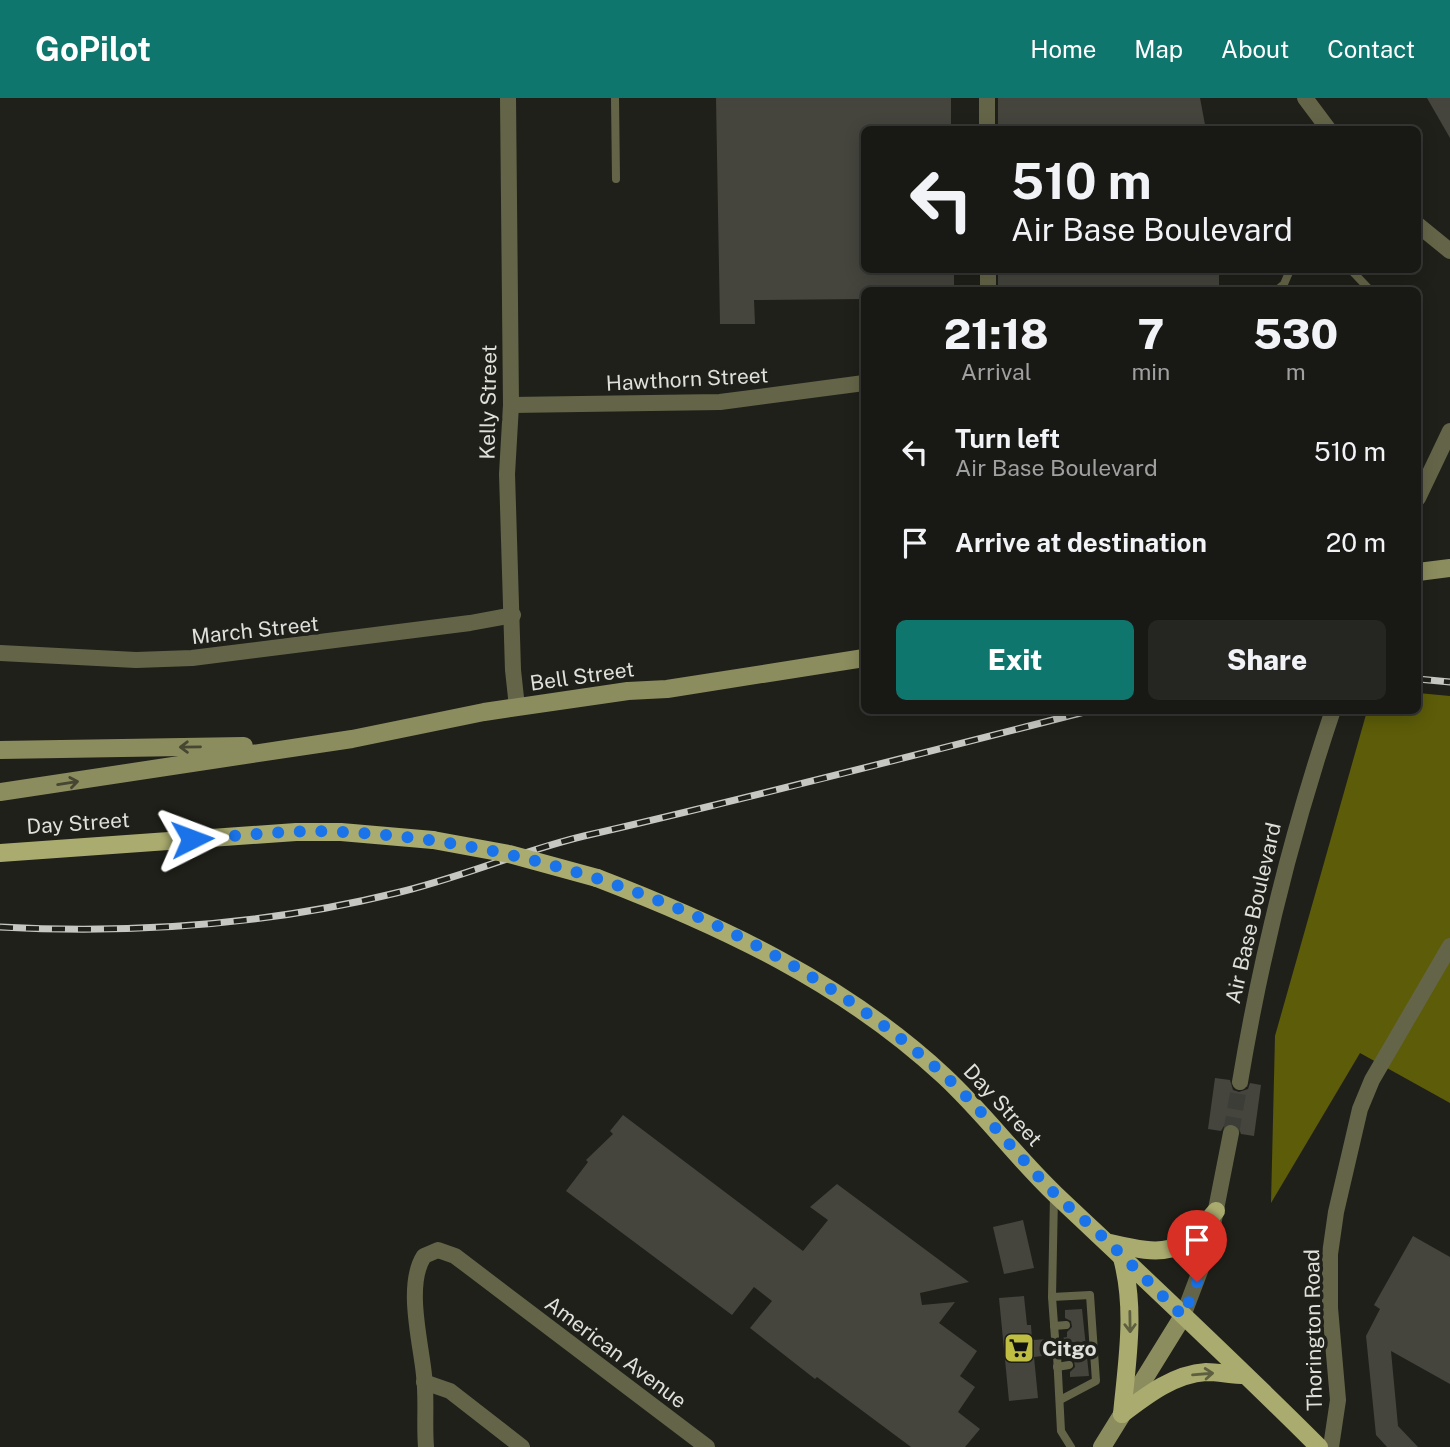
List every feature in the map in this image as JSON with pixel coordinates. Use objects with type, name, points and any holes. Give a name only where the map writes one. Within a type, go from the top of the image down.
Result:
[{"type":"main road","points":[[1421,572],[1450,568]]},
{"type":"main road","name":"Bell Street","points":[[0,792],[307,746],[517,708],[628,691],[667,689],[861,658]]},
{"type":"main road","name":"Bell Street","points":[[0,750],[307,746]]},
{"type":"main road","name":"Day Street","points":[[3,849],[296,832],[341,832],[433,840],[509,855],[597,878],[682,911],[740,938],[846,1000],[944,1075],[1054,1193],[1319,1447]]},
{"type":"main road","points":[[1122,1414],[1130,1337],[1129,1285],[1115,1249],[1156,1252],[1177,1248],[1195,1236],[1216,1211]]},
{"type":"main road","points":[[1107,1445],[1122,1414],[1183,1316]]},
{"type":"main road","points":[[1122,1414],[1153,1390],[1184,1376],[1206,1372],[1245,1375]]},
{"type":"street","name":"Kelly Street","points":[[508,98],[512,405],[508,474],[513,670],[517,708]]},
{"type":"street","points":[[987,98],[987,126]]},
{"type":"street","points":[[1305,98],[1325,126]]},
{"type":"street","points":[[1421,227],[1450,251]]},
{"type":"street","name":"Hawthorn Street","points":[[512,405],[720,402],[861,383]]},
{"type":"street","points":[[1421,492],[1450,431]]},
{"type":"street","name":"March Street","points":[[0,653],[136,660],[192,659],[470,624],[513,615]]},
{"type":"street","name":"Air Base Boulevard","points":[[1240,1082],[1276,908],[1317,757],[1332,714]]},
{"type":"street","name":"Thorington Road","points":[[1331,1447],[1338,1400],[1329,1278],[1336,1212],[1360,1109],[1372,1080],[1450,946]]},
{"type":"street","points":[[1183,1316],[1208,1250],[1231,1132]]},
{"type":"street","name":"American Avenue","points":[[424,1382],[416,1311],[417,1274],[424,1256],[438,1250],[447,1252],[708,1447]]},
{"type":"street","points":[[426,1447],[424,1382],[450,1391],[523,1447]]},
{"type":"lane","points":[[615,98],[616,179]]},
{"type":"lane","points":[[1354,273],[1367,287]]},
{"type":"lane","points":[[1054,1193],[1052,1297],[1055,1338]]},
{"type":"lane","points":[[1052,1297],[1090,1295],[1089,1344],[1096,1381],[1060,1400]]},
{"type":"lane","points":[[1054,1326],[1066,1325]]},
{"type":"lane","points":[[1056,1355],[1061,1431],[1071,1447]]},
{"type":"lane","points":[[1058,1367],[1069,1365]]},
{"type":"shaded area","points":[[1421,693],[1450,696],[1450,1103],[1360,1053],[1271,1203],[1275,1036],[1366,714],[1421,714]]},
{"type":"building","points":[[716,98],[951,98],[951,126],[861,126],[861,273],[954,273],[954,287],[861,287],[861,299],[754,300],[755,324],[720,324]]},
{"type":"building","points":[[998,98],[1200,98],[1205,126],[998,126]]},
{"type":"building","points":[[1427,98],[1450,98],[1450,138]]},
{"type":"building","points":[[998,273],[1219,273],[1219,287],[998,287]]},
{"type":"building","points":[[1215,1078],[1230,1080],[1233,1090],[1239,1092],[1248,1089],[1250,1083],[1261,1085],[1254,1136],[1241,1134],[1238,1126],[1232,1123],[1224,1126],[1221,1131],[1208,1129]]},
{"type":"building","points":[[623,1115],[803,1251],[828,1220],[810,1207],[837,1184],[969,1282],[920,1293],[922,1305],[955,1302],[939,1323],[977,1351],[960,1376],[975,1387],[958,1412],[980,1429],[965,1447],[911,1447],[817,1377],[815,1379],[750,1328],[772,1301],[754,1287],[732,1315],[566,1191],[588,1162],[586,1160],[613,1134],[610,1131]]},
{"type":"building","points":[[1023,1220],[1034,1268],[1004,1274],[993,1227]]},
{"type":"building","points":[[1413,1236],[1450,1257],[1450,1384],[1391,1351],[1398,1426],[1418,1447],[1387,1447],[1376,1435],[1366,1336],[1380,1309],[1374,1305]]},
{"type":"building","name":"Citgo","points":[[1024,1296],[1027,1325],[1031,1325],[1032,1340],[1049,1339],[1052,1344],[1058,1344],[1062,1338],[1067,1337],[1067,1332],[1072,1327],[1071,1321],[1065,1318],[1065,1310],[1082,1309],[1089,1376],[1070,1377],[1070,1372],[1075,1367],[1074,1361],[1069,1359],[1068,1354],[1056,1349],[1050,1355],[1034,1357],[1038,1398],[1009,1401],[999,1298]]},
{"type":"tunnel","points":[[1231,1133],[1240,1082]]},
{"type":"railway","points":[[1421,679],[1450,682]]},
{"type":"railway","points":[[0,927],[100,929],[199,925],[347,904],[420,887],[584,836],[1076,714]]},
{"type":"place","name":"Citgo","points":[[1019,1348]]},
{"type":"route","points":[[192,839],[296,832],[341,832],[433,840],[556,866],[597,878],[682,911],[795,968],[846,1000],[904,1042],[944,1075],[1054,1193],[1110,1243],[1183,1316],[1197,1282]]}]
